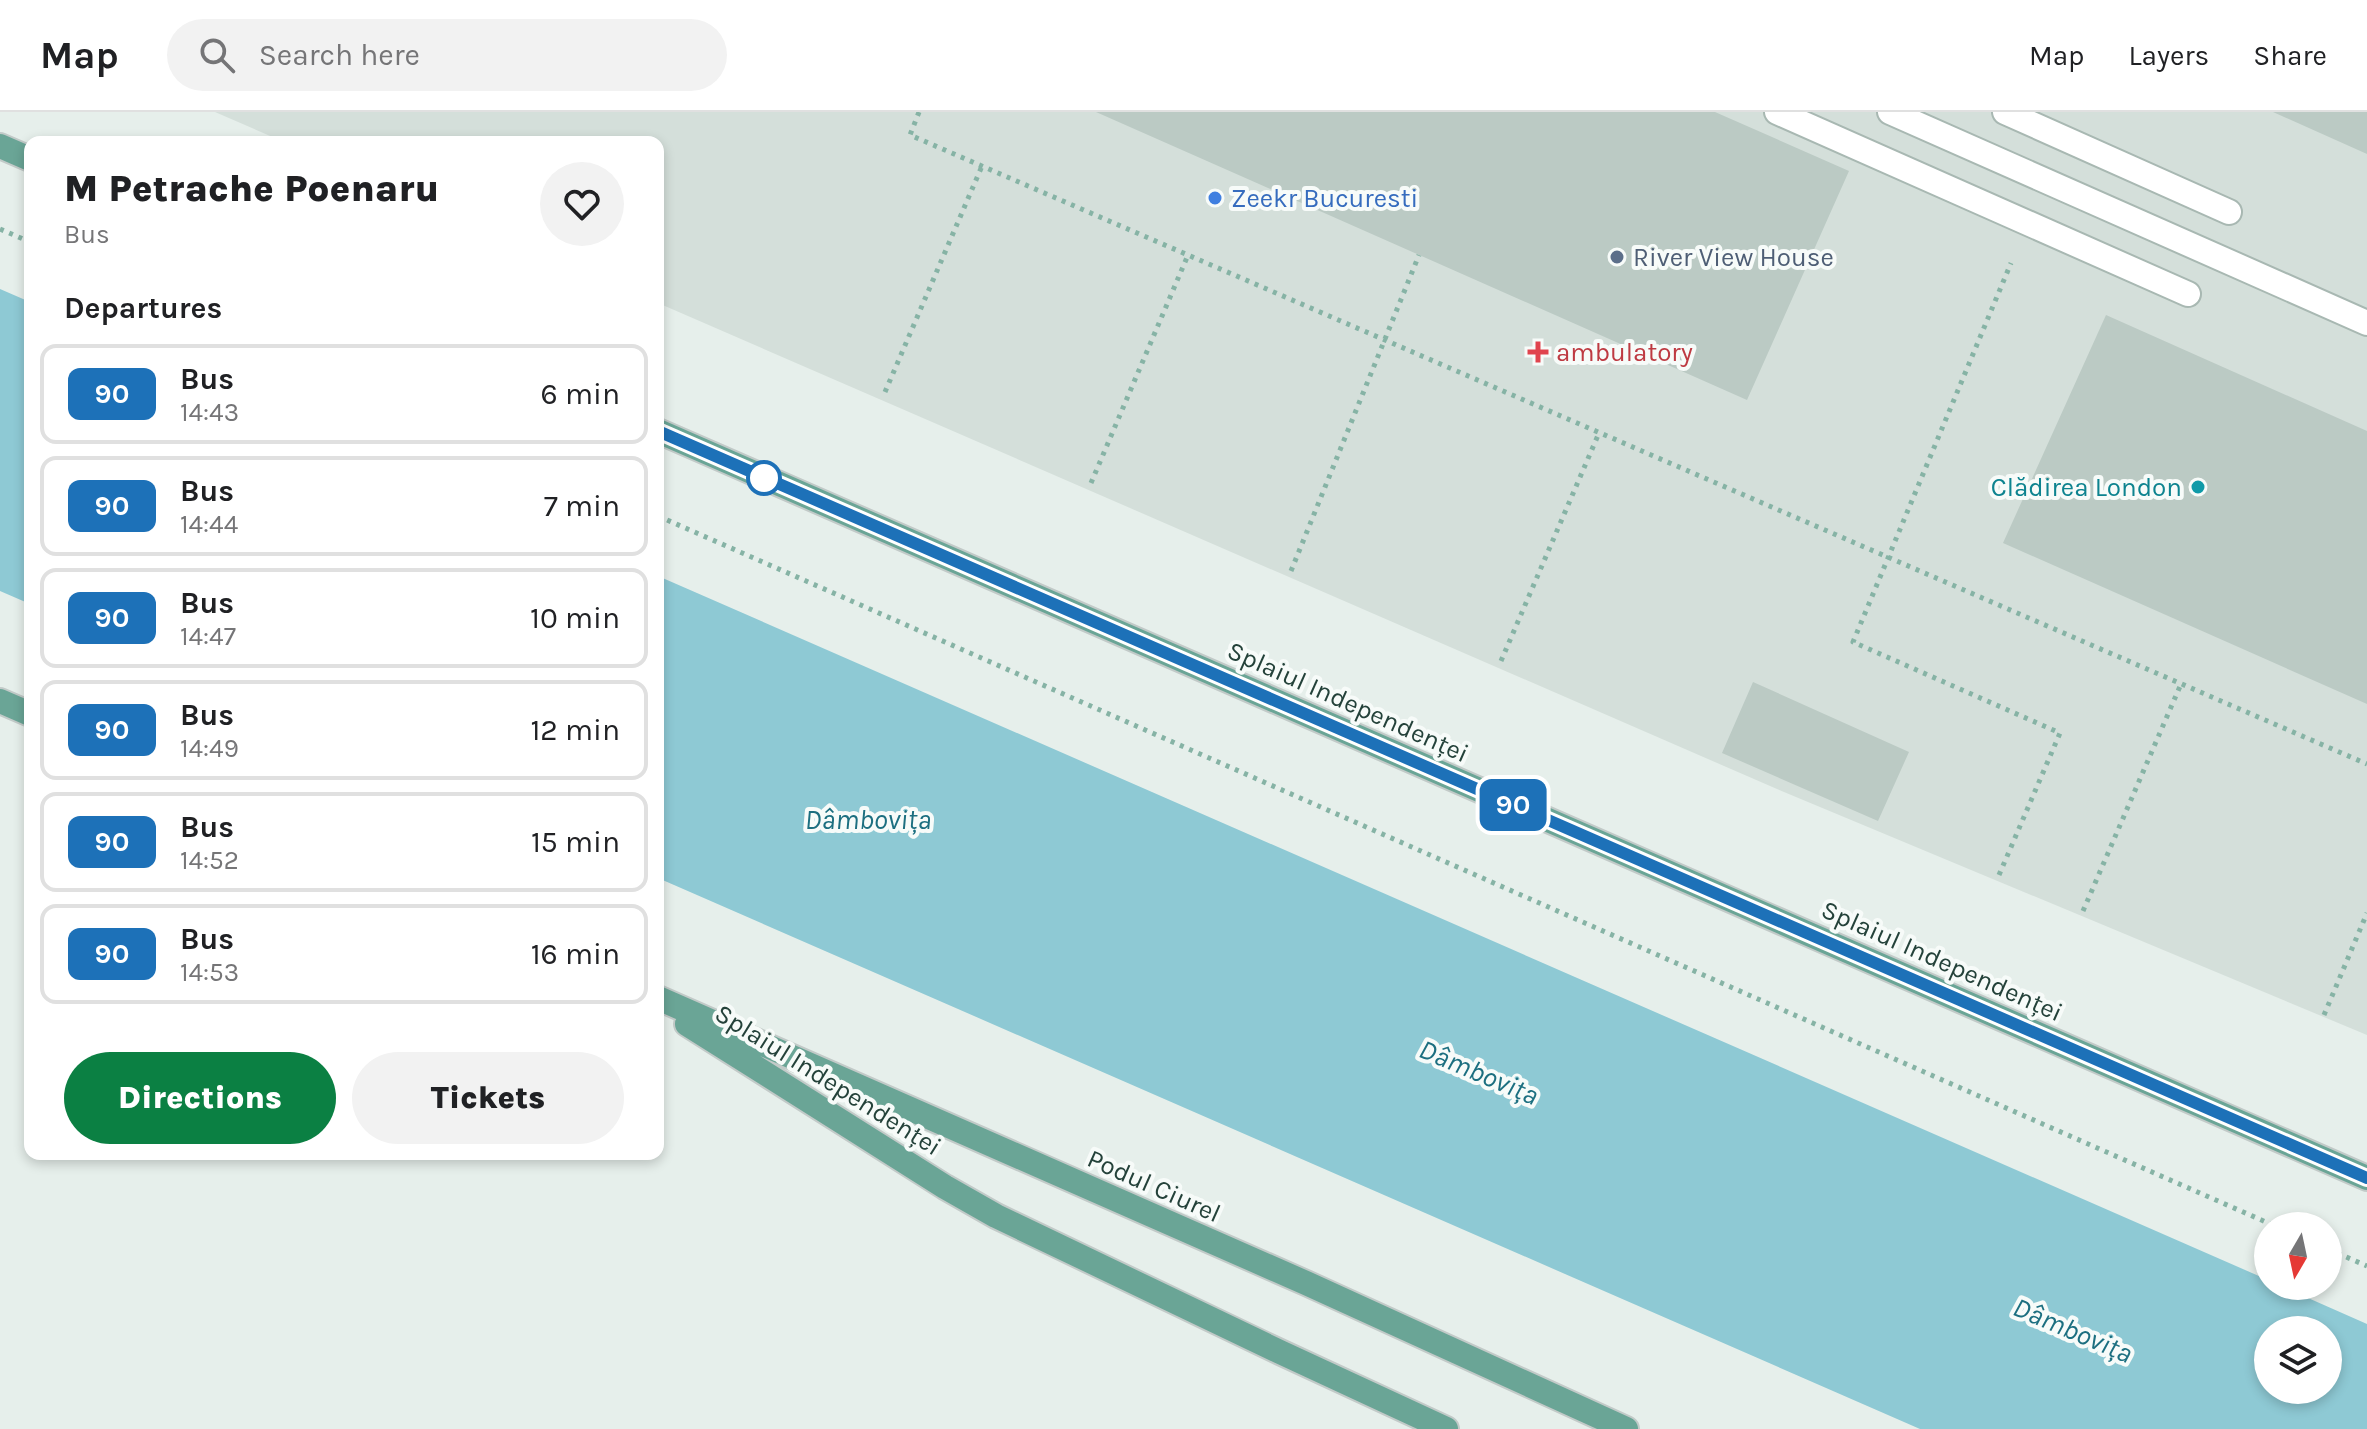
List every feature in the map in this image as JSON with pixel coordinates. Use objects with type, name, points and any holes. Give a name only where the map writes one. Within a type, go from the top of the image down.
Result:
[{"type":"main road","points":[[0,146],[24,156]]},
{"type":"main road","name":"Splaiul Independenței","points":[[664,434],[2367,1178]]},
{"type":"main road","points":[[0,701],[24,711]]},
{"type":"main road","name":"Podul Ciurel","points":[[664,1001],[1306,1283],[1626,1429]]},
{"type":"main road","name":"Splaiul Independenței","points":[[664,1009],[932,1179],[996,1216],[1446,1429]]},
{"type":"lane","points":[[1777,112],[2188,294]]},
{"type":"lane","points":[[1890,112],[2367,323]]},
{"type":"lane","points":[[2005,112],[2229,212]]},
{"type":"path","points":[[919,112],[910,135],[2367,764]]},
{"type":"path","points":[[885,392],[982,166]]},
{"type":"path","points":[[1999,875],[2060,733],[1853,642],[2027,223]]},
{"type":"path","points":[[0,229],[24,239]]},
{"type":"path","points":[[1091,483],[1188,255]]},
{"type":"path","points":[[1291,571],[1419,255]]},
{"type":"path","points":[[1501,661],[1599,433]]},
{"type":"path","points":[[664,519],[2254,1217]]},
{"type":"path","points":[[2083,911],[2181,684]]},
{"type":"path","points":[[2324,1015],[2367,913]]},
{"type":"path","points":[[2342,1255],[2367,1266]]},
{"type":"shaded area","points":[[215,112],[2367,112],[2367,1035],[1777,789],[664,306],[664,136],[270,136]]},
{"type":"water","points":[[0,289],[24,299],[24,601],[0,591]]},
{"type":"water","name":"Dâmbovița","points":[[664,579],[2254,1274],[2254,1300],[2313,1300],[2367,1324],[2367,1429],[1920,1429],[664,881]]},
{"type":"building","name":"River View House","points":[[1096,112],[1715,112],[1849,171],[1747,400]]},
{"type":"building","points":[[2273,112],[2367,112],[2367,154]]},
{"type":"building","name":"Clădirea London","points":[[2106,315],[2367,431],[2367,704],[2003,543]]},
{"type":"building","points":[[1753,682],[1909,752],[1878,821],[1722,753]]},
{"type":"bus line","name":"90","points":[[664,434],[2367,1178]]},
{"type":"place","name":"Zeekr Bucuresti","points":[[1215,198]]},
{"type":"place","name":"River View House","points":[[1617,257]]},
{"type":"place","name":"ambulatory","points":[[1538,352]]},
{"type":"place","name":"Clădirea London","points":[[2198,487]]}]
